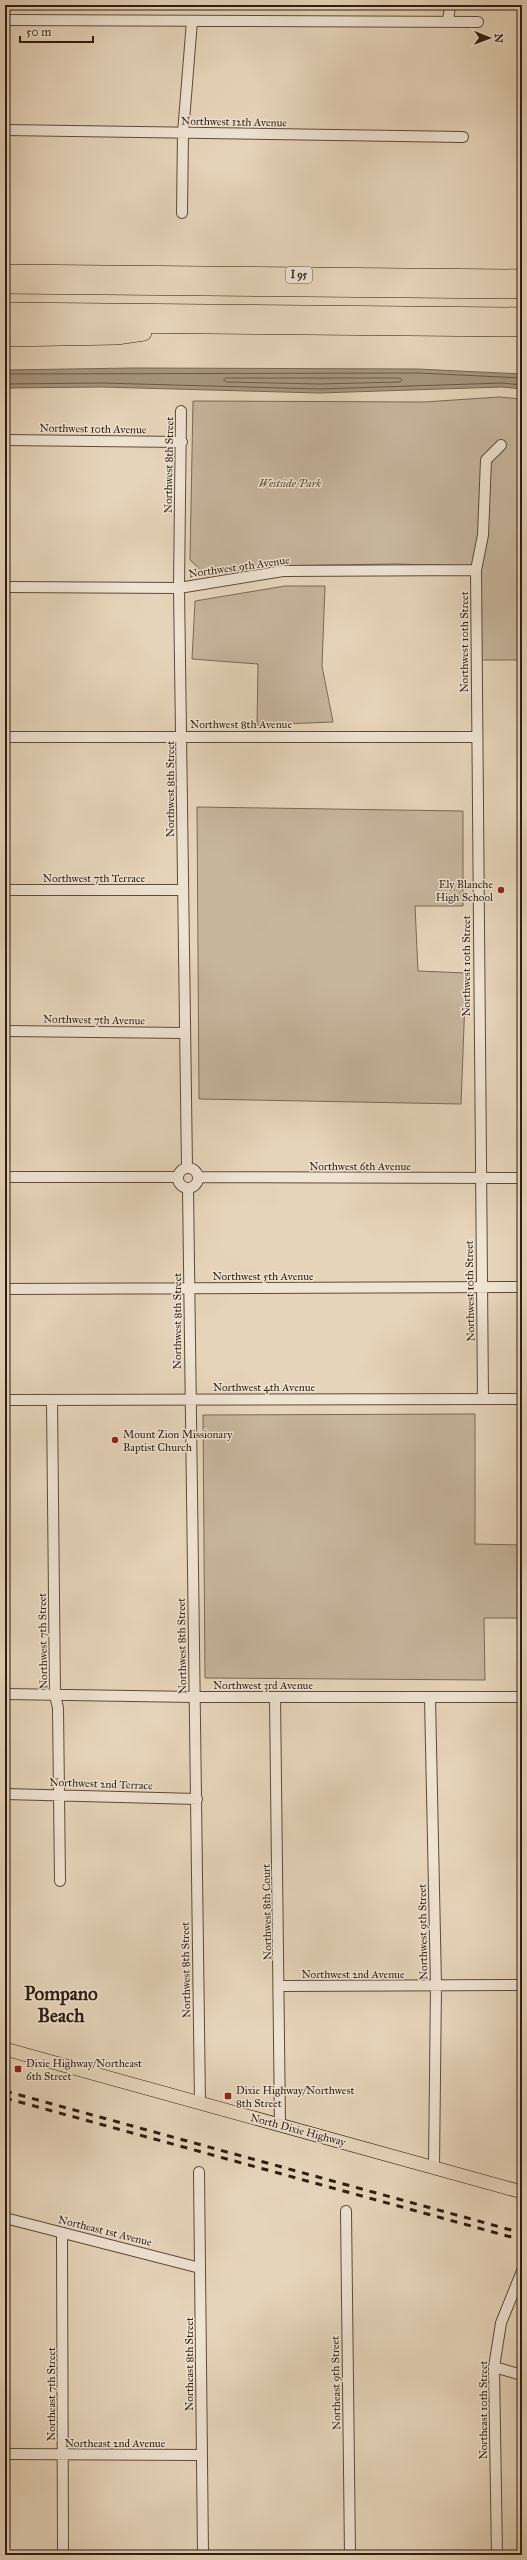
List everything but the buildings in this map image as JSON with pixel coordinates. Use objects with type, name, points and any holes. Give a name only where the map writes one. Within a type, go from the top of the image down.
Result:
[{"type":"highway","points":[[5,265],[76,273]]},
{"type":"highway","name":"I 95","points":[[5,272],[522,277]]},
{"type":"highway","points":[[5,286],[522,291]]},
{"type":"highway","points":[[5,310],[522,315]]},
{"type":"highway","points":[[5,324],[522,329]]},
{"type":"highway","points":[[5,339],[118,336],[198,326]]},
{"type":"main road","name":"North Dixie Highway","points":[[5,2049],[522,2192]]},
{"type":"street","points":[[448,22],[450,5]]},
{"type":"street","points":[[5,20],[478,22]]},
{"type":"street","points":[[182,213],[183,133],[192,21]]},
{"type":"street","name":"Northwest 12th Avenue","points":[[5,130],[463,137]]},
{"type":"street","name":"Northwest 8th Street","points":[[181,411],[182,442],[179,588],[187,1168]]},
{"type":"street","name":"Northwest 10th Avenue","points":[[5,440],[182,442]]},
{"type":"street","name":"Northwest 10th Street","points":[[483,1399],[476,570],[483,534],[486,460],[501,445]]},
{"type":"street","name":"Northwest 9th Avenue","points":[[5,587],[179,588],[282,571],[476,570]]},
{"type":"street","name":"Northwest 8th Avenue","points":[[5,737],[477,737]]},
{"type":"street","name":"Northwest 7th Terrace","points":[[5,890],[183,890]]},
{"type":"street","name":"Northwest 7th Avenue","points":[[5,1031],[184,1032]]},
{"type":"street","points":[[187,1168],[193,1169],[198,1178],[197,1184],[188,1188],[182,1186],[178,1177],[181,1171],[187,1168]]},
{"type":"street","points":[[5,1177],[178,1177]]},
{"type":"street","name":"Northwest 6th Avenue","points":[[198,1178],[522,1178]]},
{"type":"street","name":"Northwest 8th Street","points":[[188,1188],[189,1399],[195,1697],[200,2103]]},
{"type":"street","name":"Northwest 5th Avenue","points":[[5,1289],[522,1288]]},
{"type":"street","name":"Northwest 4th Avenue","points":[[5,1400],[522,1400]]},
{"type":"street","name":"Northwest 7th Street","points":[[52,1400],[55,1695],[58,1708],[60,1881]]},
{"type":"street","name":"Northwest 3rd Avenue","points":[[5,1694],[195,1697],[522,1697]]},
{"type":"street","name":"Northwest 8th Court","points":[[275,1697],[280,1986],[280,2125]]},
{"type":"street","name":"Northwest 9th Street","points":[[430,1697],[436,1985],[434,2167]]},
{"type":"street","name":"Northwest 2nd Terrace","points":[[5,1794],[58,1794],[196,1799]]},
{"type":"street","name":"Northwest 2nd Avenue","points":[[280,1986],[522,1985]]},
{"type":"street","name":"Northeast 8th Street","points":[[200,2172],[203,2555]]},
{"type":"street","name":"Northeast 9th Street","points":[[346,2211],[350,2555]]},
{"type":"street","name":"Northeast 1st Avenue","points":[[5,2218],[200,2268]]},
{"type":"street","name":"Northeast 7th Street","points":[[62,2233],[63,2555]]},
{"type":"street","name":"Northeast 10th Street","points":[[497,2555],[494,2367],[501,2324],[522,2270]]},
{"type":"street","points":[[494,2367],[522,2375]]},
{"type":"street","name":"Northeast 2nd Avenue","points":[[5,2454],[202,2455]]},
{"type":"green space","name":"Westside Park","points":[[499,397],[522,399],[522,660],[480,660],[479,566],[393,564],[262,566],[207,576],[190,560],[193,401],[424,402]]},
{"type":"green space","points":[[285,586],[325,586],[322,666],[333,722],[257,725],[258,664],[192,659],[195,601]]},
{"type":"green space","points":[[197,807],[463,811],[463,906],[415,906],[418,971],[466,973],[461,1104],[199,1099]]},
{"type":"green space","points":[[475,1414],[475,1544],[522,1545],[522,1618],[484,1618],[485,1680],[205,1678],[203,1415]]},
{"type":"water","points":[[133,368],[418,369],[522,374],[522,389],[502,387],[319,393],[102,387],[5,388],[5,370]]},
{"type":"railway","points":[[5,2091],[522,2233]]},
{"type":"railway","points":[[5,2098],[522,2240]]},
{"type":"place","name":"Ely Blanche High School","points":[[501,890]]},
{"type":"place","name":"Mount Zion Missionary Baptist Church","points":[[115,1440]]},
{"type":"place","name":"Dixie Highway/Northeast 6th Street","points":[[18,2069]]},
{"type":"place","name":"Dixie Highway/Northwest 8th Street","points":[[228,2096]]},
{"type":"district","name":"Pompano Beach","points":[[61,2004]]}]
